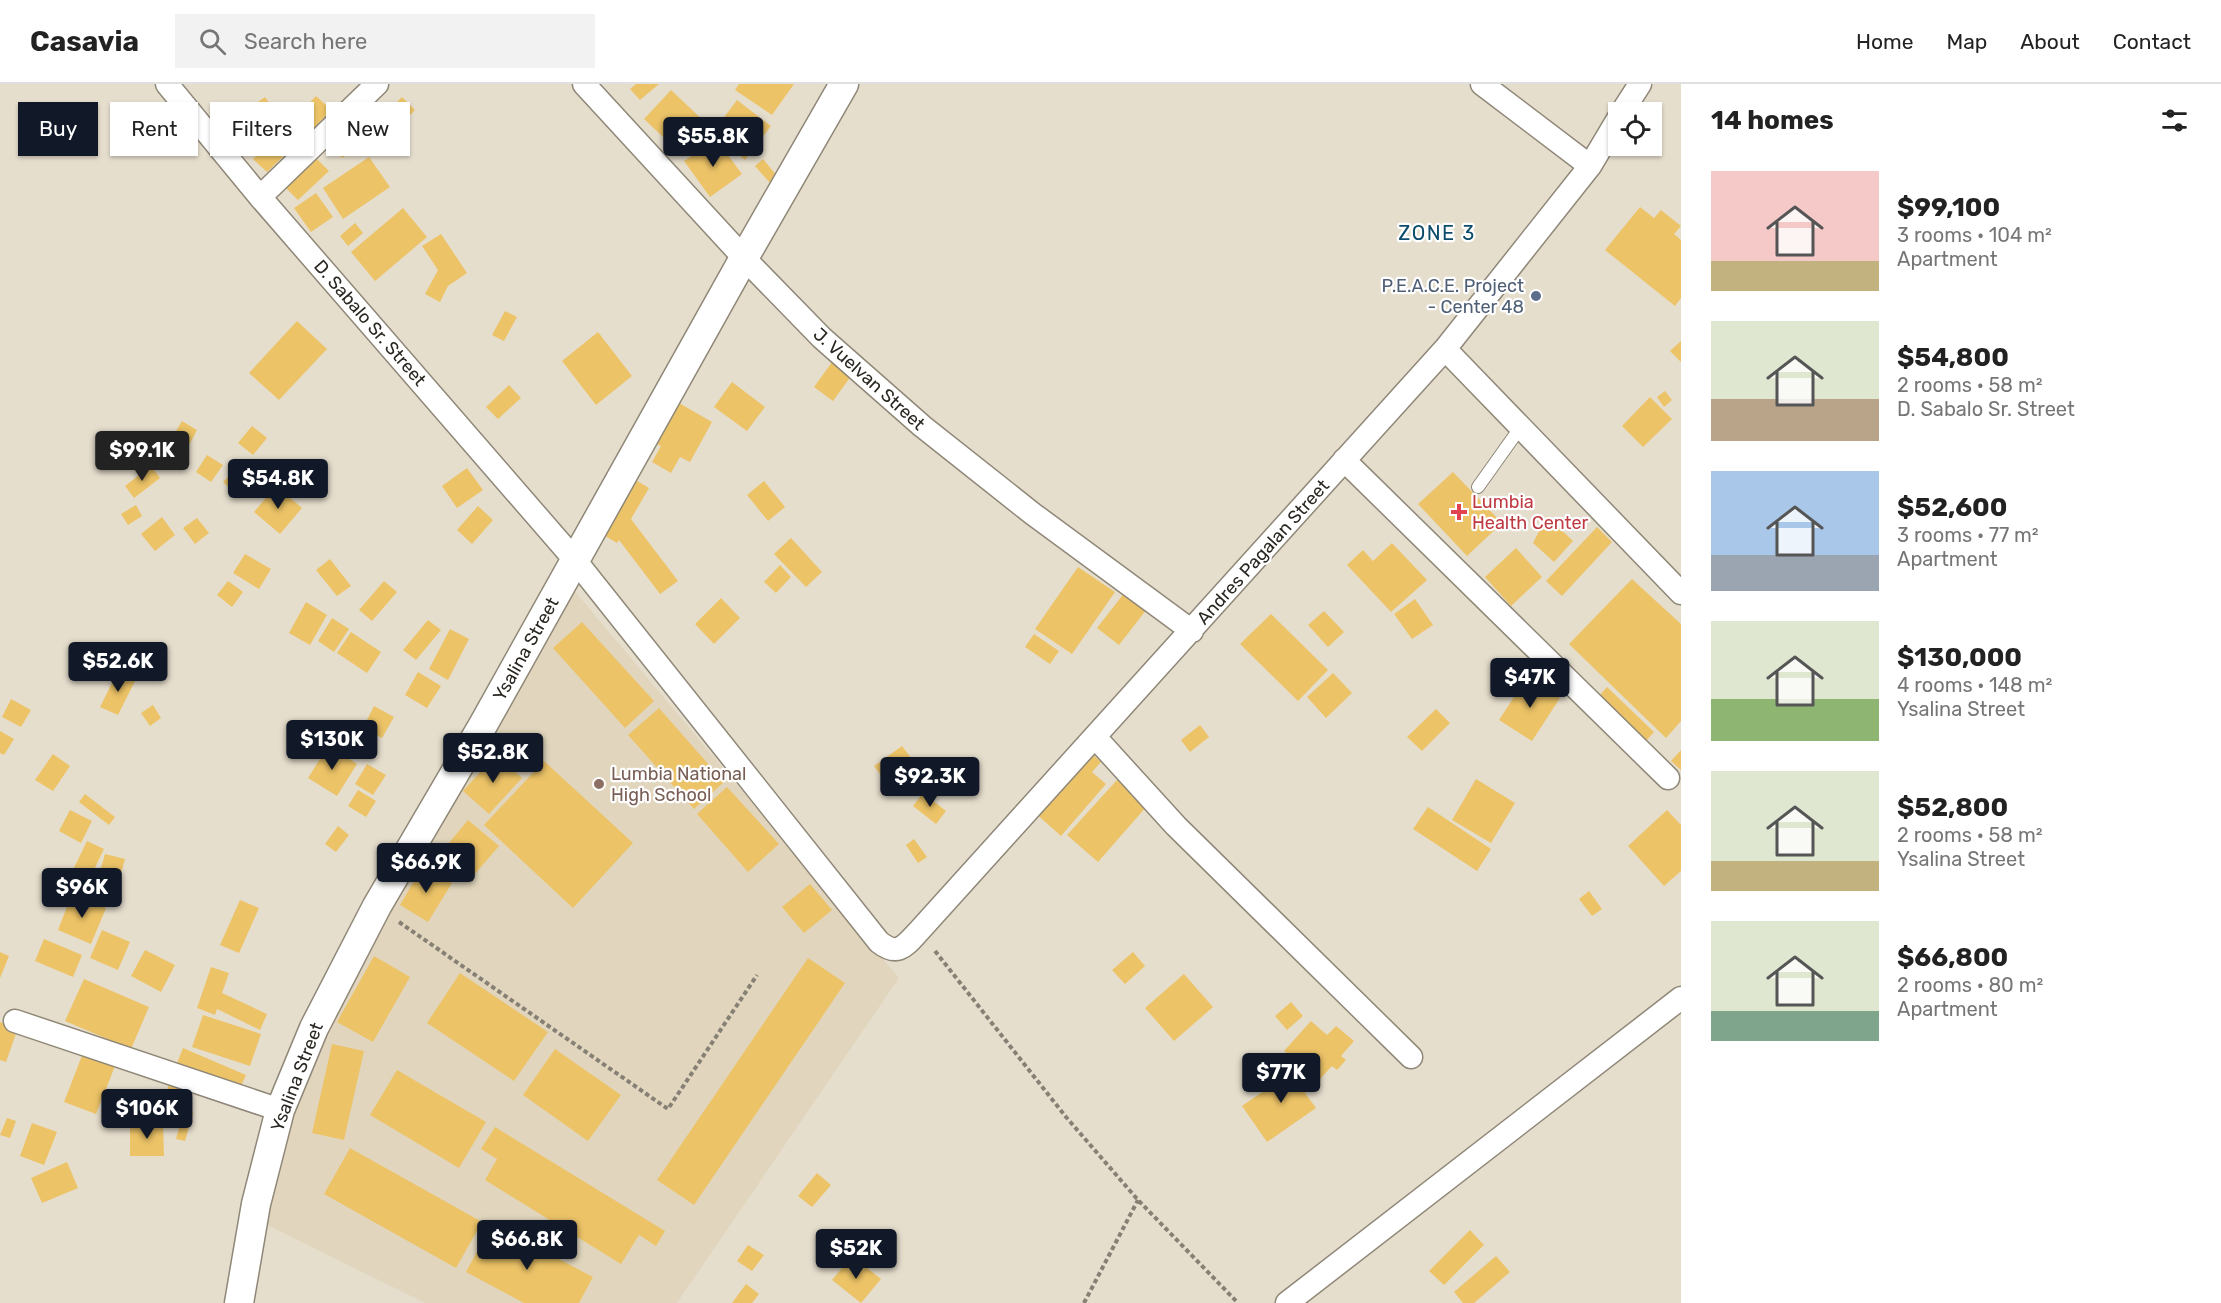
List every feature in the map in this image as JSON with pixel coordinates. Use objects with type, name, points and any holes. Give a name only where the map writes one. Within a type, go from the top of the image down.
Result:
[{"type":"street","name":"D. Sabalo Sr. Street","points":[[167,84],[260,196],[575,560],[879,942]]},
{"type":"street","points":[[260,196],[377,84]]},
{"type":"street","name":"J. Vuelvan Street","points":[[584,84],[744,258],[822,338],[922,426],[1033,514],[1192,631]]},
{"type":"street","name":"Ysalina Street","points":[[239,1303],[256,1204],[280,1110],[314,1028],[377,906],[483,724],[844,84]]},
{"type":"street","points":[[1482,84],[1590,166]]},
{"type":"street","points":[[1629,102],[1640,84]]},
{"type":"street","name":"Andres Pagalan Street","points":[[879,942],[888,949],[903,948],[1192,631],[1444,349],[1590,166],[1608,136]]},
{"type":"street","points":[[1444,349],[1681,593]]},
{"type":"street","points":[[1344,460],[1668,778]]},
{"type":"street","points":[[1095,737],[1176,826],[1411,1057]]},
{"type":"street","points":[[1287,1303],[1681,998]]},
{"type":"street","points":[[15,1021],[280,1110]]},
{"type":"lane","points":[[1478,487],[1520,428]]},
{"type":"path","points":[[377,906],[668,1109],[757,975]]},
{"type":"path","points":[[919,932],[1066,1117],[1137,1200],[1238,1303]]},
{"type":"path","points":[[1084,1303],[1137,1200]]},
{"type":"shaded area","name":"Lumbia National High School","points":[[573,589],[899,978],[677,1303],[425,1303],[263,1223],[315,1042]]},
{"type":"building","points":[[636,84],[659,84],[640,100],[630,89]]},
{"type":"building","points":[[739,84],[794,84],[772,115],[735,90]]},
{"type":"building","points":[[671,90],[708,125],[680,153],[644,119]]},
{"type":"building","points":[[316,96],[326,105],[326,115],[314,128],[314,102],[310,102]]},
{"type":"building","points":[[265,97],[269,102],[258,102]]},
{"type":"building","points":[[402,97],[407,102],[397,102]]},
{"type":"building","points":[[737,100],[771,126],[745,160],[713,132]]},
{"type":"building","points":[[410,105],[415,110],[410,115]]},
{"type":"building","points":[[716,139],[742,174],[710,197],[684,161]]},
{"type":"building","points":[[256,156],[284,156],[267,172],[253,159]]},
{"type":"building","points":[[369,157],[390,187],[343,219],[323,188]]},
{"type":"building","points":[[317,159],[329,171],[298,200],[286,188]]},
{"type":"building","points":[[763,159],[778,177],[770,183],[755,166]]},
{"type":"building","points":[[316,193],[333,217],[311,232],[294,208]]},
{"type":"building","points":[[1640,207],[1654,218],[1661,210],[1681,226],[1674,234],[1681,240],[1681,298],[1675,306],[1605,250]]},
{"type":"building","points":[[403,208],[427,237],[375,281],[351,252]]},
{"type":"building","points":[[355,223],[363,233],[348,246],[340,236]]},
{"type":"building","points":[[441,234],[467,273],[448,286],[440,302],[425,294],[438,270],[422,246]]},
{"type":"building","points":[[505,311],[517,317],[504,341],[492,335]]},
{"type":"building","points":[[297,321],[327,349],[279,400],[249,373]]},
{"type":"building","points":[[598,332],[632,376],[596,405],[562,361]]},
{"type":"building","points":[[1681,341],[1681,362],[1670,351]]},
{"type":"building","points":[[835,358],[854,372],[833,401],[814,387]]},
{"type":"building","points":[[732,382],[765,407],[747,431],[714,407]]},
{"type":"building","points":[[509,385],[521,398],[498,419],[486,407]]},
{"type":"building","points":[[1665,391],[1672,400],[1664,407],[1657,397]]},
{"type":"building","points":[[1650,397],[1672,419],[1643,447],[1622,426]]},
{"type":"building","points":[[672,399],[712,422],[690,462],[680,457],[671,473],[652,462],[661,446],[649,440]]},
{"type":"building","points":[[182,421],[197,430],[188,447],[172,438]]},
{"type":"building","points":[[252,426],[267,438],[253,455],[238,443]]},
{"type":"building","points":[[207,455],[223,465],[211,482],[196,472]]},
{"type":"building","points":[[246,459],[260,473],[237,495],[223,482]]},
{"type":"building","points":[[151,466],[160,478],[134,498],[125,486]]},
{"type":"building","points":[[467,468],[483,490],[457,508],[442,486]]},
{"type":"building","name":"Lumbia Health Center","points":[[1453,472],[1502,523],[1467,556],[1418,504]]},
{"type":"building","points":[[627,475],[649,488],[631,519],[678,581],[660,594],[619,540],[617,543],[595,530]]},
{"type":"building","points":[[764,481],[785,507],[768,521],[747,495]]},
{"type":"building","points":[[276,486],[302,508],[280,534],[254,512]]},
{"type":"building","points":[[136,505],[142,516],[128,525],[121,514]]},
{"type":"building","points":[[478,506],[493,520],[472,544],[457,530]]},
{"type":"building","points":[[1547,516],[1573,541],[1554,562],[1533,543]]},
{"type":"building","points":[[162,517],[175,535],[155,551],[141,534]]},
{"type":"building","points":[[197,518],[209,533],[195,544],[183,528]]},
{"type":"building","points":[[1597,527],[1612,542],[1562,596],[1546,581]]},
{"type":"building","points":[[791,538],[822,572],[806,587],[774,554]]},
{"type":"building","points":[[1392,543],[1427,580],[1391,612],[1347,565],[1363,550],[1373,561]]},
{"type":"building","points":[[1516,548],[1542,577],[1511,606],[1485,577]]},
{"type":"building","points":[[245,554],[271,569],[259,589],[233,573]]},
{"type":"building","points":[[330,559],[351,586],[337,596],[316,570]]},
{"type":"building","points":[[780,565],[791,577],[776,593],[764,582]]},
{"type":"building","points":[[1078,567],[1115,592],[1072,654],[1035,629]]},
{"type":"building","points":[[1632,579],[1681,624],[1681,721],[1666,738],[1569,644]]},
{"type":"building","points":[[228,581],[243,592],[232,607],[217,595]]},
{"type":"building","points":[[384,581],[397,592],[372,621],[359,610]]},
{"type":"building","points":[[1125,592],[1147,609],[1119,645],[1097,628]]},
{"type":"building","points":[[721,598],[740,618],[714,644],[695,624]]},
{"type":"building","points":[[1415,599],[1433,625],[1412,639],[1394,614]]},
{"type":"building","points":[[306,602],[327,615],[310,645],[289,633]]},
{"type":"building","points":[[1324,611],[1344,632],[1328,647],[1308,625]]},
{"type":"building","points":[[1271,614],[1328,670],[1298,701],[1240,644]]},
{"type":"building","points":[[332,618],[349,629],[334,652],[318,641]]},
{"type":"building","points":[[428,620],[441,630],[416,660],[403,650]]},
{"type":"building","points":[[582,622],[654,701],[625,728],[553,648]]},
{"type":"building","points":[[450,629],[469,639],[448,680],[429,669]]},
{"type":"building","points":[[351,632],[381,652],[367,673],[337,653]]},
{"type":"building","points":[[1034,634],[1059,651],[1050,664],[1025,647]]},
{"type":"building","points":[[118,671],[136,679],[118,715],[100,707]]},
{"type":"building","points":[[418,672],[441,686],[427,708],[405,695]]},
{"type":"building","points":[[1333,673],[1352,693],[1326,718],[1307,697]]},
{"type":"building","points":[[1528,676],[1560,698],[1532,741],[1499,720]]},
{"type":"building","points":[[1607,687],[1654,732],[1646,741],[1599,696]]},
{"type":"building","points":[[11,699],[31,710],[21,727],[2,717]]},
{"type":"building","points":[[153,705],[161,718],[150,726],[141,713]]},
{"type":"building","points":[[374,706],[394,717],[382,738],[363,728]]},
{"type":"building","points":[[659,708],[724,782],[694,809],[628,735]]},
{"type":"building","points":[[1436,709],[1450,723],[1422,751],[1407,737]]},
{"type":"building","points":[[1200,725],[1209,737],[1190,752],[1181,740]]},
{"type":"building","points":[[0,731],[14,739],[4,755],[0,753]]},
{"type":"building","points":[[328,746],[357,764],[337,796],[308,778]]},
{"type":"building","points":[[902,746],[921,771],[893,791],[874,766]]},
{"type":"building","points":[[1086,749],[1101,762],[1092,772],[1106,784],[1061,836],[1033,811]]},
{"type":"building","points":[[1681,750],[1681,770],[1671,761]]},
{"type":"building","points":[[53,754],[70,766],[53,791],[35,780]]},
{"type":"building","points":[[496,755],[522,778],[489,814],[463,791]]},
{"type":"building","points":[[544,761],[633,843],[573,908],[484,825]]},
{"type":"building","points":[[367,764],[386,775],[373,795],[355,784]]},
{"type":"building","points":[[1476,779],[1515,803],[1491,843],[1452,820]]},
{"type":"building","points":[[1117,780],[1147,806],[1098,862],[1067,835]]},
{"type":"building","points":[[727,787],[779,844],[748,872],[697,814]]},
{"type":"building","points":[[358,790],[376,801],[366,817],[348,806]]},
{"type":"building","points":[[923,793],[946,811],[936,824],[913,806]]},
{"type":"building","points":[[85,794],[115,817],[109,825],[79,802]]},
{"type":"building","points":[[1428,807],[1491,849],[1477,871],[1413,829]]},
{"type":"building","points":[[70,810],[92,821],[81,843],[59,831]]},
{"type":"building","points":[[1667,810],[1681,825],[1681,871],[1664,886],[1628,846]]},
{"type":"building","points":[[468,820],[499,846],[474,875],[444,849]]},
{"type":"building","points":[[338,826],[349,835],[336,852],[325,844]]},
{"type":"building","points":[[914,839],[927,857],[918,863],[906,845]]},
{"type":"building","points":[[87,841],[104,849],[88,882],[71,874]]},
{"type":"building","points":[[105,854],[125,859],[118,884],[98,878]]},
{"type":"building","points":[[423,866],[452,883],[428,922],[400,905]]},
{"type":"building","points":[[810,884],[832,910],[804,933],[782,907]]},
{"type":"building","points":[[1589,891],[1602,909],[1592,916],[1579,899]]},
{"type":"building","points":[[72,894],[106,908],[91,944],[58,930]]},
{"type":"building","points":[[240,900],[259,908],[239,953],[220,945]]},
{"type":"building","points":[[102,930],[130,942],[118,970],[90,958]]},
{"type":"building","points":[[44,939],[82,955],[73,977],[35,961]]},
{"type":"building","points":[[145,950],[175,965],[161,992],[131,976]]},
{"type":"building","points":[[0,952],[9,956],[0,978]]},
{"type":"building","points":[[1133,952],[1145,966],[1125,984],[1112,970]]},
{"type":"building","points":[[374,956],[410,977],[373,1042],[337,1022]]},
{"type":"building","points":[[808,958],[845,983],[694,1205],[657,1180]]},
{"type":"building","points":[[211,967],[229,973],[222,993],[267,1014],[260,1030],[217,1009],[215,1015],[197,1008]]},
{"type":"building","points":[[460,973],[548,1032],[514,1081],[427,1023]]},
{"type":"building","points":[[1184,974],[1213,1007],[1174,1041],[1145,1008]]},
{"type":"building","points":[[84,979],[149,1007],[131,1049],[65,1021]]},
{"type":"building","points":[[1291,1002],[1303,1016],[1287,1030],[1275,1016]]},
{"type":"building","points":[[203,1015],[261,1034],[250,1066],[192,1047]]},
{"type":"building","points":[[1311,1021],[1327,1035],[1336,1026],[1354,1041],[1341,1056],[1346,1060],[1337,1070],[1332,1066],[1320,1079],[1284,1051]]},
{"type":"building","points":[[0,1022],[18,1028],[6,1062],[0,1060]]},
{"type":"building","points":[[332,1044],[364,1051],[344,1140],[312,1133]]},
{"type":"building","points":[[85,1048],[117,1061],[96,1114],[64,1102]]},
{"type":"building","points":[[183,1048],[246,1075],[237,1095],[175,1068]]},
{"type":"building","points":[[555,1049],[621,1095],[588,1141],[523,1095]]},
{"type":"building","points":[[1300,1066],[1314,1087],[1305,1093],[1316,1108],[1267,1142],[1242,1106]]},
{"type":"building","points":[[397,1070],[486,1122],[459,1168],[370,1115]]},
{"type":"building","points":[[170,1082],[192,1091],[185,1109],[193,1112],[185,1141],[176,1139],[182,1117],[160,1109]]},
{"type":"building","points":[[7,1118],[16,1121],[10,1138],[0,1135]]},
{"type":"building","points":[[32,1123],[57,1132],[44,1165],[20,1156]]},
{"type":"building","points":[[130,1124],[163,1124],[164,1156],[130,1156]]},
{"type":"building","points":[[495,1127],[665,1231],[656,1246],[639,1235],[621,1264],[485,1180],[497,1159],[481,1149]]},
{"type":"building","points":[[350,1148],[482,1222],[456,1268],[324,1194]]},
{"type":"building","points":[[67,1162],[78,1188],[42,1203],[31,1178]]},
{"type":"building","points":[[817,1173],[831,1185],[812,1207],[798,1196]]},
{"type":"building","points":[[492,1224],[593,1277],[579,1303],[524,1303],[466,1272]]},
{"type":"building","points":[[1470,1230],[1484,1245],[1444,1285],[1429,1271]]},
{"type":"building","points":[[748,1245],[764,1255],[752,1271],[737,1261]]},
{"type":"building","points":[[852,1256],[881,1279],[861,1303],[832,1280]]},
{"type":"building","points":[[1496,1256],[1510,1272],[1474,1303],[1463,1303],[1454,1292]]},
{"type":"building","points":[[746,1284],[759,1294],[752,1303],[732,1303]]},
{"type":"place","name":"P.E.A.C.E. Project - Center 48","points":[[1536,296]]},
{"type":"place","name":"Lumbia Health Center","points":[[1459,512]]},
{"type":"place","name":"Lumbia National High School","points":[[599,784]]},
{"type":"district","name":"ZONE 3","points":[[1437,233]]}]
